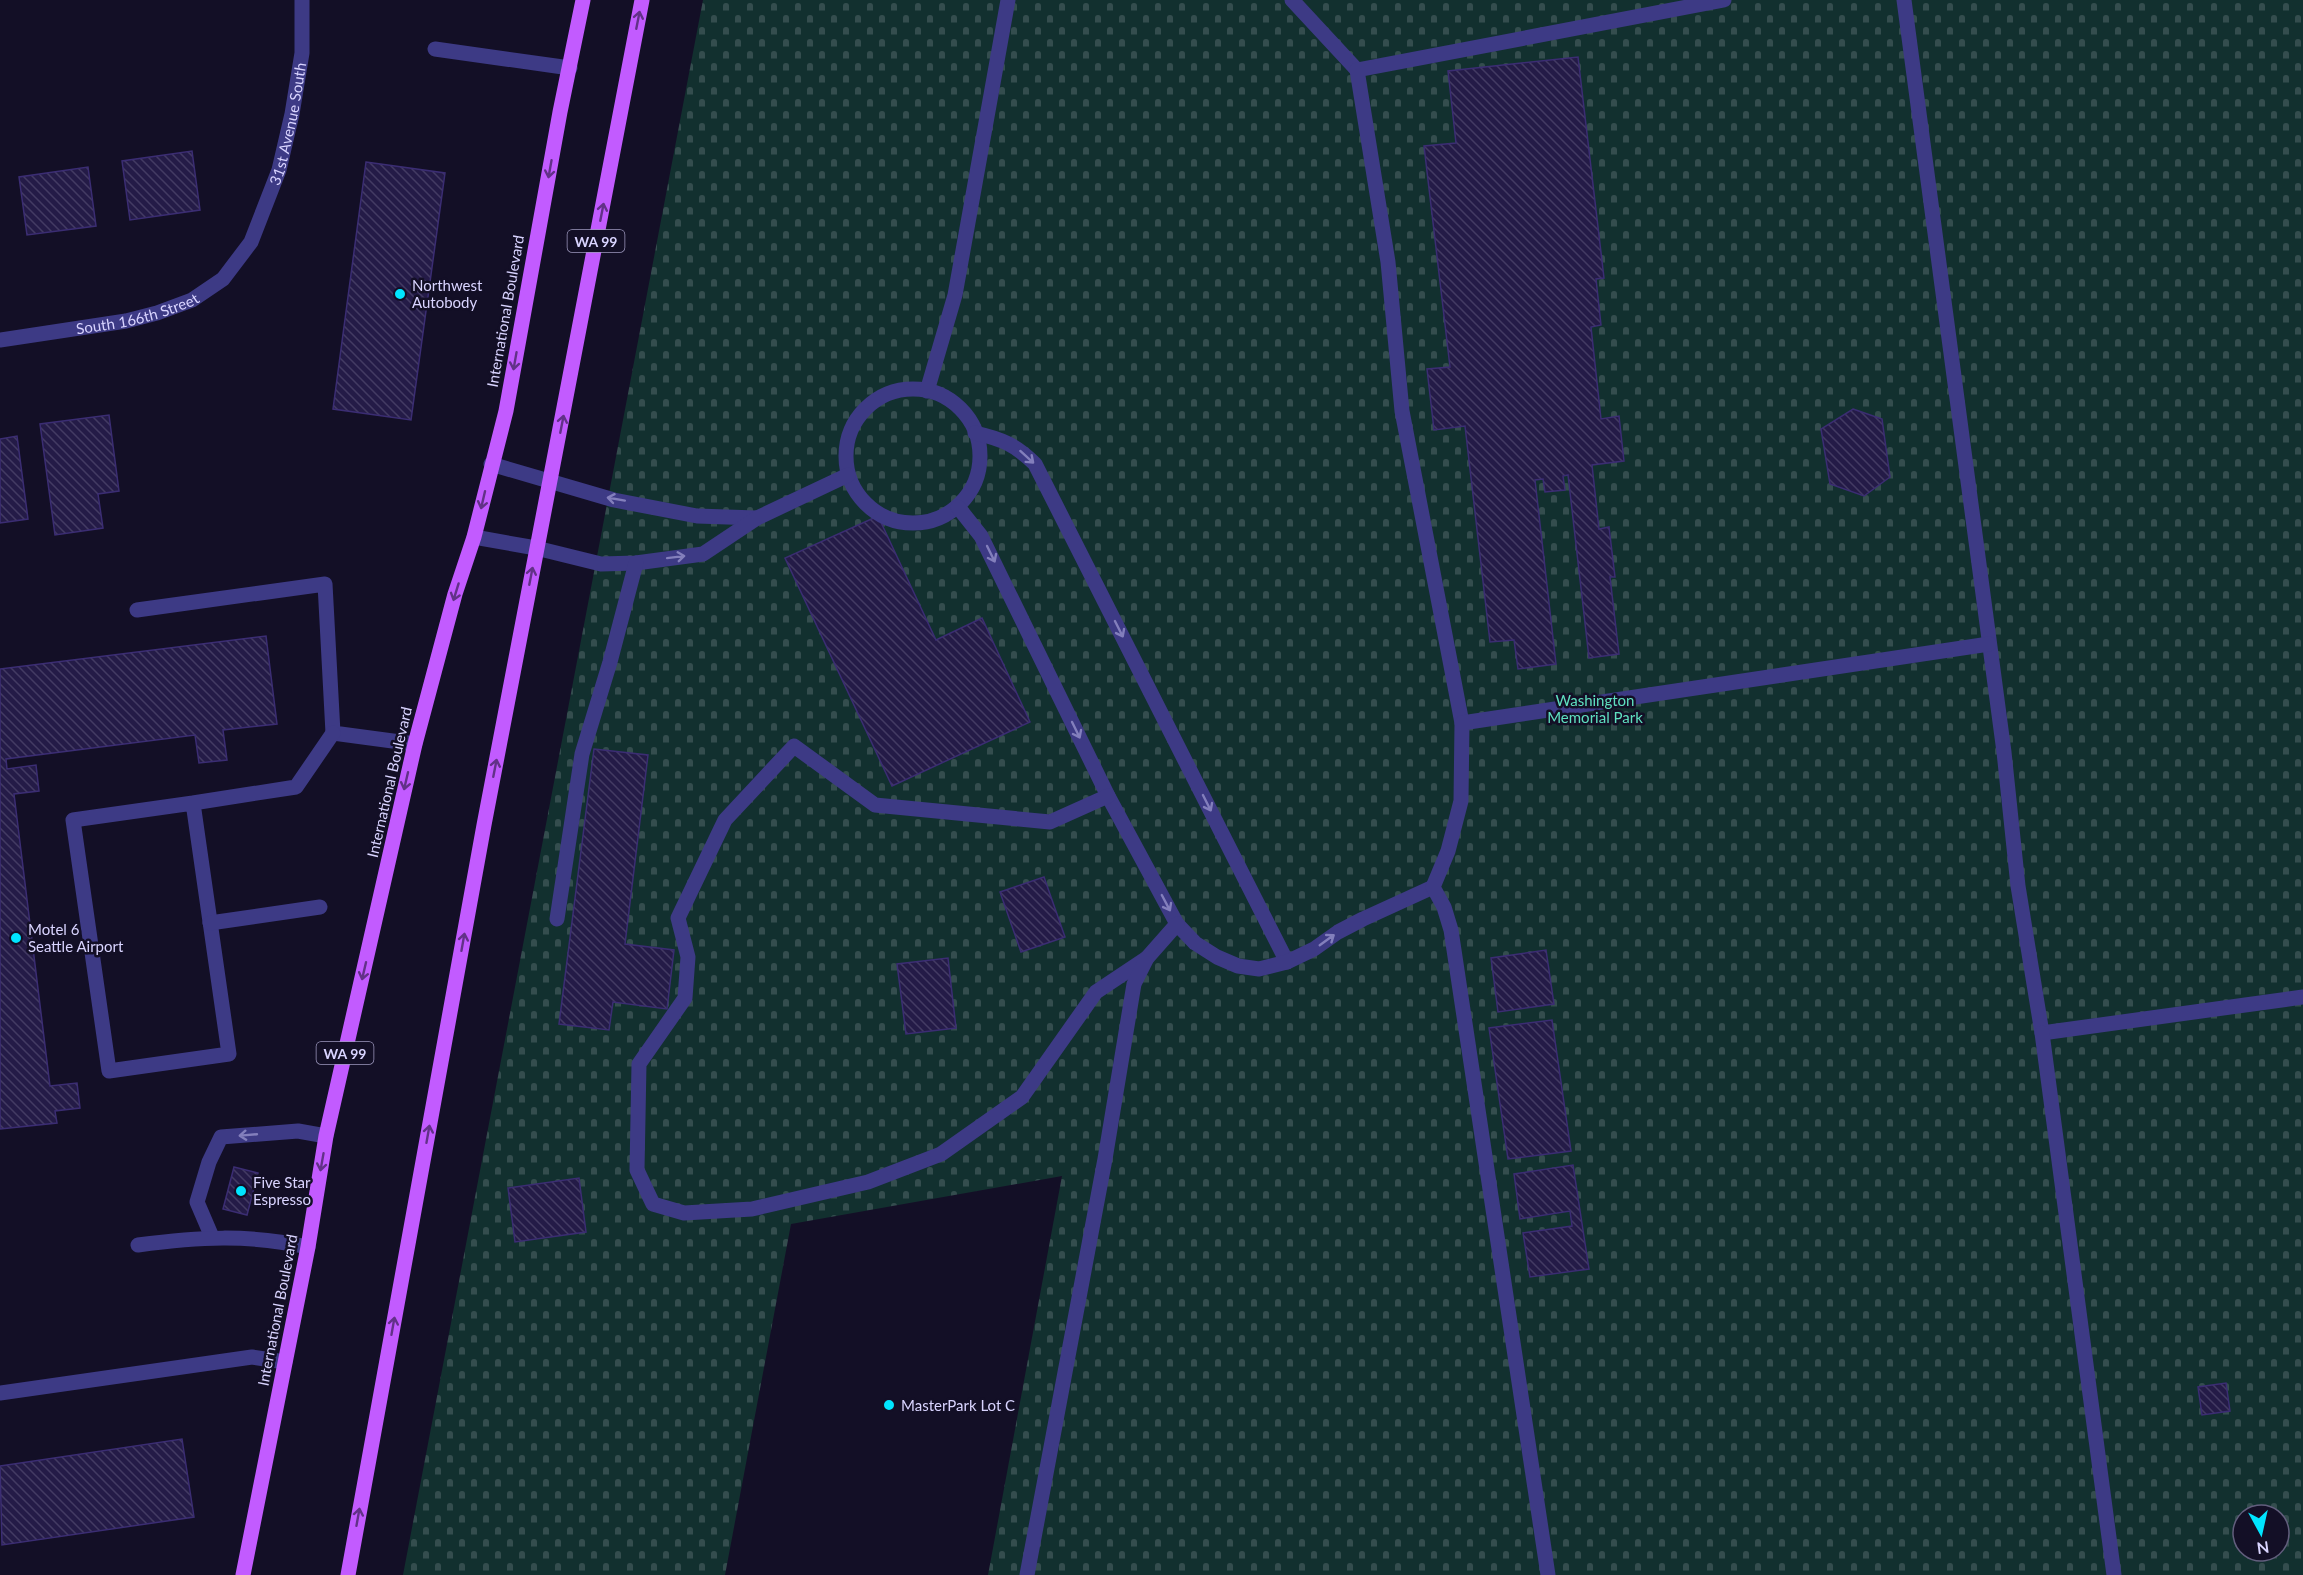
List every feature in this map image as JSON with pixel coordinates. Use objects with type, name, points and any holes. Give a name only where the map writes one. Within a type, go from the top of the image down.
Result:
[{"type":"main road","name":"International Boulevard","points":[[243,1575],[308,1247],[326,1136],[415,744],[455,594],[474,537],[506,411],[583,0]]},
{"type":"main road","name":"WA 99","points":[[348,1575],[536,548],[551,482],[642,0]]},
{"type":"street","name":"31st Avenue South","points":[[251,242],[279,170],[292,114],[302,53],[302,0]]},
{"type":"street","points":[[927,391],[956,295],[1008,0]]},
{"type":"street","points":[[958,507],[981,536],[1108,796],[1177,924],[1195,943],[1217,957],[1238,966],[1259,969],[1287,962],[1314,949],[1355,923],[1433,887],[1448,851],[1461,801],[1462,723],[1402,411],[1388,262],[1357,70],[1292,0]]},
{"type":"street","points":[[1357,70],[1724,0]]},
{"type":"street","points":[[1904,0],[2004,753],[2018,886],[2042,1034],[2114,1575]]},
{"type":"street","points":[[435,49],[570,68]]},
{"type":"street","name":"South 166th Street","points":[[0,340],[126,321],[192,300],[223,279],[251,242]]},
{"type":"street","points":[[916,389],[937,393],[955,404],[970,422],[975,433],[979,443],[980,466],[972,488],[958,507],[938,518],[915,523],[892,520],[871,509],[857,494],[848,474],[845,453],[850,433],[860,414],[876,400],[895,391],[916,389]]},
{"type":"street","points":[[975,433],[1002,439],[1023,452],[1035,464],[1287,962]]},
{"type":"street","points":[[491,464],[614,500],[697,516],[757,518]]},
{"type":"street","points":[[474,537],[536,548],[601,564],[636,563],[703,554],[757,518],[848,474]]},
{"type":"street","points":[[557,919],[582,754],[610,662],[636,563]]},
{"type":"street","points":[[137,610],[325,584],[333,733],[296,788],[73,820],[109,1071],[229,1054],[193,803]]},
{"type":"street","points":[[1462,723],[1989,644]]},
{"type":"street","points":[[333,733],[415,744]]},
{"type":"street","points":[[1108,796],[1050,822],[875,805],[794,746],[725,820],[678,918],[688,957],[685,998],[639,1064],[637,1170],[653,1204],[684,1213],[752,1209],[868,1182],[941,1154],[1022,1097],[1096,992],[1147,958]]},
{"type":"street","points":[[1433,887],[1444,907],[1451,930],[1548,1575]]},
{"type":"street","points":[[210,923],[320,907]]},
{"type":"street","points":[[1027,1575],[1105,1159],[1134,984],[1147,958],[1177,924]]},
{"type":"street","points":[[2042,1034],[2303,997]]},
{"type":"street","points":[[212,1237],[197,1202],[209,1162],[221,1137],[298,1131],[326,1136]]},
{"type":"street","points":[[138,1245],[212,1237],[275,1240],[308,1247]]},
{"type":"street","points":[[0,1393],[252,1356],[285,1362]]},
{"type":"green space","name":"Washington Memorial Park","points":[[703,0],[2303,0],[2303,1575],[988,1575],[1062,1176],[791,1224],[725,1575],[403,1575]]},
{"type":"building","points":[[1578,57],[1604,278],[1596,279],[1601,325],[1591,327],[1601,419],[1619,416],[1624,461],[1592,465],[1599,529],[1609,527],[1615,577],[1610,577],[1619,654],[1589,658],[1568,475],[1563,476],[1565,490],[1545,492],[1543,479],[1535,480],[1556,664],[1518,669],[1514,640],[1490,642],[1465,426],[1434,430],[1427,369],[1450,367],[1424,146],[1456,143],[1448,71]]},
{"type":"building","points":[[192,151],[200,210],[130,220],[122,161]]},
{"type":"building","points":[[366,162],[445,173],[411,420],[333,409]]},
{"type":"building","points":[[88,167],[96,226],[27,235],[19,177]]},
{"type":"building","points":[[1853,409],[1882,419],[1890,477],[1864,496],[1830,484],[1821,429]]},
{"type":"building","points":[[109,415],[119,491],[98,494],[103,528],[55,535],[40,424]]},
{"type":"building","points":[[17,436],[28,519],[0,523],[0,439]]},
{"type":"building","points":[[878,516],[936,640],[982,618],[1030,722],[892,786],[785,558]]},
{"type":"building","name":"Motel 6 Seattle Airport","points":[[266,636],[277,724],[223,730],[227,760],[199,763],[195,735],[6,759],[7,769],[36,765],[39,791],[14,794],[50,1086],[77,1083],[80,1108],[55,1111],[57,1123],[0,1129],[0,669]]},
{"type":"building","points":[[594,749],[648,755],[625,944],[674,950],[667,1009],[613,1002],[609,1030],[559,1024]]},
{"type":"building","points":[[1044,877],[1065,937],[1021,952],[1000,892]]},
{"type":"building","points":[[1546,950],[1554,1004],[1498,1012],[1491,958]]},
{"type":"building","points":[[948,958],[956,1028],[906,1034],[897,964]]},
{"type":"building","points":[[1552,1020],[1571,1151],[1508,1159],[1489,1028]]},
{"type":"building","points":[[1573,1165],[1589,1269],[1530,1277],[1523,1233],[1572,1226],[1570,1211],[1520,1219],[1514,1174]]},
{"type":"building","name":"Five Star Espresso","points":[[234,1167],[258,1173],[247,1215],[223,1209]]},
{"type":"building","points":[[579,1178],[586,1232],[515,1242],[508,1188]]},
{"type":"building","points":[[2226,1383],[2230,1411],[2202,1415],[2198,1387]]},
{"type":"building","points":[[182,1439],[194,1517],[2,1545],[0,1466]]},
{"type":"place","name":"Northwest Autobody","points":[[400,294]]},
{"type":"place","name":"Motel 6 Seattle Airport","points":[[16,938]]},
{"type":"place","name":"Five Star Espresso","points":[[241,1191]]},
{"type":"place","name":"MasterPark Lot C","points":[[889,1405]]}]
